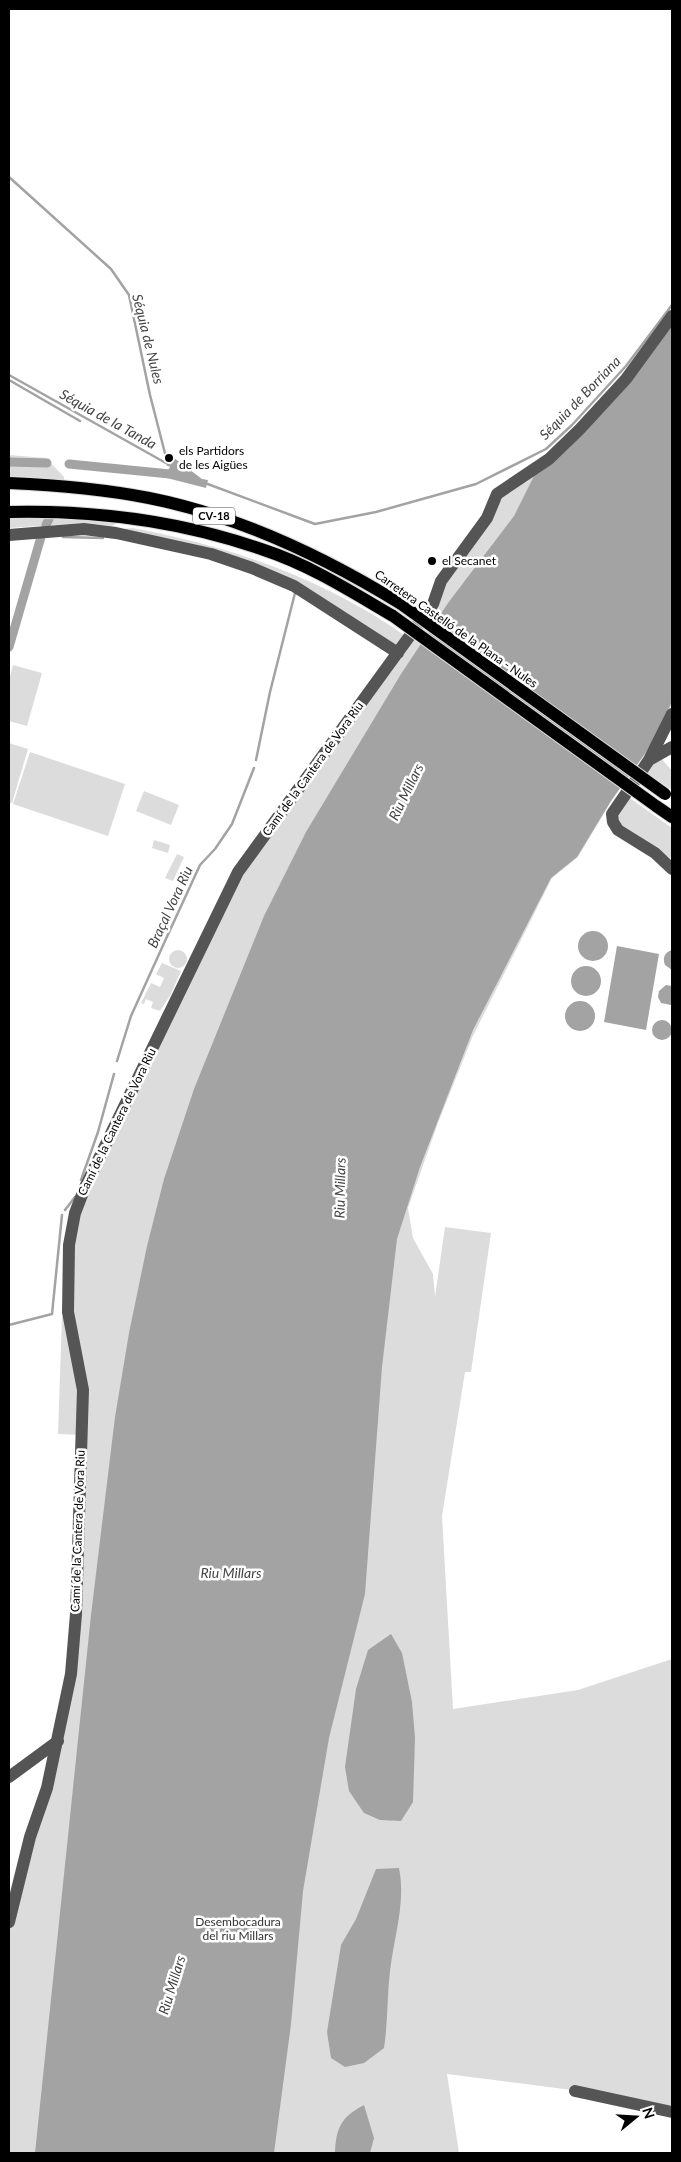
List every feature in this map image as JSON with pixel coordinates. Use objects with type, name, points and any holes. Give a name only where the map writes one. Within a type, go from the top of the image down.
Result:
[{"type":"main road","name":"Carretera Castelló de la Plana - Nules","points":[[9,483],[89,489],[150,498],[211,515],[275,537],[333,564],[401,604],[669,796]]},
{"type":"main road","name":"Carretera Castelló de la Plana - Nules","points":[[9,512],[51,511],[140,518],[203,531],[266,550],[324,576],[393,616],[672,817]]},
{"type":"street","name":"Camí de la Cantera de Vora Riu","points":[[9,1922],[30,1837],[47,1788],[71,1674],[79,1529],[82,1390],[68,1312],[69,1245],[75,1213],[85,1187],[238,872],[433,604],[441,581],[487,518],[497,494],[549,459],[586,422],[626,379],[672,316]]},
{"type":"street","points":[[9,535],[84,529],[116,533],[211,554],[252,568],[294,586],[398,653]]},
{"type":"street","points":[[672,714],[649,760],[612,814],[613,822],[618,830],[655,853],[672,869]]},
{"type":"street","points":[[649,760],[672,747]]},
{"type":"street","points":[[9,1777],[58,1741]]},
{"type":"street","points":[[575,2091],[672,2112]]},
{"type":"green space","name":"Riu Millars","points":[[672,321],[672,704],[654,743],[616,793],[578,857],[552,878],[472,1038],[438,1123],[408,1208],[413,1238],[433,1274],[435,1297],[445,1227],[491,1233],[471,1372],[465,1372],[442,1516],[453,1709],[578,1690],[672,1659],[672,2110],[572,2090],[447,2074],[459,2153],[9,2153],[9,1933],[23,1885],[70,1691],[83,1390],[70,1312],[76,1213],[232,885],[446,580],[500,497],[551,462]]},
{"type":"green space","points":[[9,455],[46,458],[64,477],[64,480],[9,476]]},
{"type":"green space","points":[[46,517],[119,522],[112,526],[84,523],[9,528],[9,519]]},
{"type":"green space","points":[[132,528],[205,544],[276,568],[343,598],[376,616],[407,637],[398,651],[299,587],[114,530]]},
{"type":"green space","points":[[13,665],[42,673],[27,726],[9,721],[9,680]]},
{"type":"green space","points":[[9,743],[28,749],[12,803],[9,803]]},
{"type":"green space","points":[[30,752],[125,784],[108,836],[13,804]]},
{"type":"green space","points":[[661,758],[672,771],[672,790],[644,771]]},
{"type":"green space","points":[[144,791],[179,805],[171,825],[136,811]]},
{"type":"green space","points":[[627,796],[672,828],[672,859],[624,829],[615,813]]},
{"type":"green space","points":[[154,840],[170,845],[168,853],[152,848]]},
{"type":"green space","points":[[177,854],[184,857],[173,881],[165,878]]},
{"type":"green space","points":[[178,950],[184,953],[187,959],[184,965],[178,968],[172,965],[169,959],[172,953]]},
{"type":"green space","points":[[162,963],[181,971],[171,994],[160,1011],[151,1008],[153,1002],[146,999],[144,1004],[141,1003],[151,983],[160,987],[164,978],[156,974]]},
{"type":"green space","points":[[68,1314],[73,1346],[81,1435],[58,1434],[62,1317]]},
{"type":"water","name":"Riu Millars","points":[[672,323],[672,701],[654,741],[611,801],[577,857],[551,878],[473,1030],[420,1167],[397,1239],[382,1367],[365,1594],[329,1738],[303,1891],[291,2024],[274,2153],[35,2153],[91,1615],[115,1417],[129,1333],[147,1246],[164,1179],[194,1089],[264,916],[306,832],[401,674],[448,603],[514,516],[535,474]]},
{"type":"water","points":[[174,458],[202,479],[208,480],[206,488],[159,476],[162,469],[168,471]]},
{"type":"water","points":[[593,931],[599,932],[607,940],[607,952],[599,960],[593,961],[587,960],[579,952],[578,946],[579,940],[587,932]]},
{"type":"water","points":[[617,946],[659,954],[646,1030],[604,1022]]},
{"type":"water","points":[[672,950],[672,970],[665,965],[664,958]]},
{"type":"water","points":[[586,966],[592,967],[600,975],[600,987],[592,995],[586,996],[580,995],[572,987],[571,981],[572,975],[580,967]]},
{"type":"water","points":[[666,985],[672,986],[671,1005],[661,1003],[658,997],[659,991]]},
{"type":"water","points":[[580,1001],[586,1002],[594,1010],[594,1022],[586,1030],[580,1031],[574,1030],[566,1022],[565,1016],[566,1010],[574,1002]]},
{"type":"water","points":[[662,1020],[669,1023],[672,1030],[669,1037],[662,1040],[655,1037],[652,1030],[655,1023]]},
{"type":"water","points":[[391,1634],[402,1653],[412,1702],[415,1738],[413,1802],[401,1821],[380,1820],[364,1813],[349,1791],[345,1767],[356,1689],[368,1650]]},
{"type":"water","points":[[399,1868],[401,1894],[399,1920],[390,1971],[384,2048],[364,2063],[345,2067],[331,2058],[327,2032],[341,1945],[356,1919],[376,1869]]},
{"type":"water","points":[[364,2105],[374,2138],[370,2153],[335,2153],[341,2124],[356,2109]]},
{"type":"waterway","name":"Séquia de Nules","points":[[9,177],[111,269],[129,295],[150,395],[168,465]]},
{"type":"waterway","name":"Séquia de Borriana","points":[[205,483],[315,524],[376,512],[476,484],[546,449],[572,425],[626,366],[672,305]]},
{"type":"waterway","name":"Séquia de la Tanda","points":[[9,375],[173,467]]},
{"type":"waterway","points":[[9,380],[80,421]]},
{"type":"waterway","points":[[9,462],[47,463]]},
{"type":"waterway","points":[[69,464],[170,474]]},
{"type":"waterway","points":[[46,525],[49,519]]},
{"type":"waterway","points":[[9,647],[41,537]]},
{"type":"waterway","points":[[63,537],[103,538]]},
{"type":"waterway","name":"Braçal Vora Riu","points":[[256,760],[270,692],[295,593]]},
{"type":"waterway","name":"Braçal Vora Riu","points":[[117,1061],[131,1016],[200,865],[215,849],[232,824],[254,768]]},
{"type":"waterway","name":"Braçal Vora Riu","points":[[81,1180],[98,1132],[114,1074]]},
{"type":"waterway","name":"Braçal Vora Riu","points":[[65,1210],[75,1197]]},
{"type":"waterway","name":"Braçal Vora Riu","points":[[9,1325],[52,1314],[62,1215]]},
{"type":"place","name":"els Partidors de les Aigües","points":[[169,458]]},
{"type":"place","name":"el Secanet","points":[[432,561]]},
{"type":"park label","name":"Desembocadura del riu Millars","points":[[238,1929]]}]
